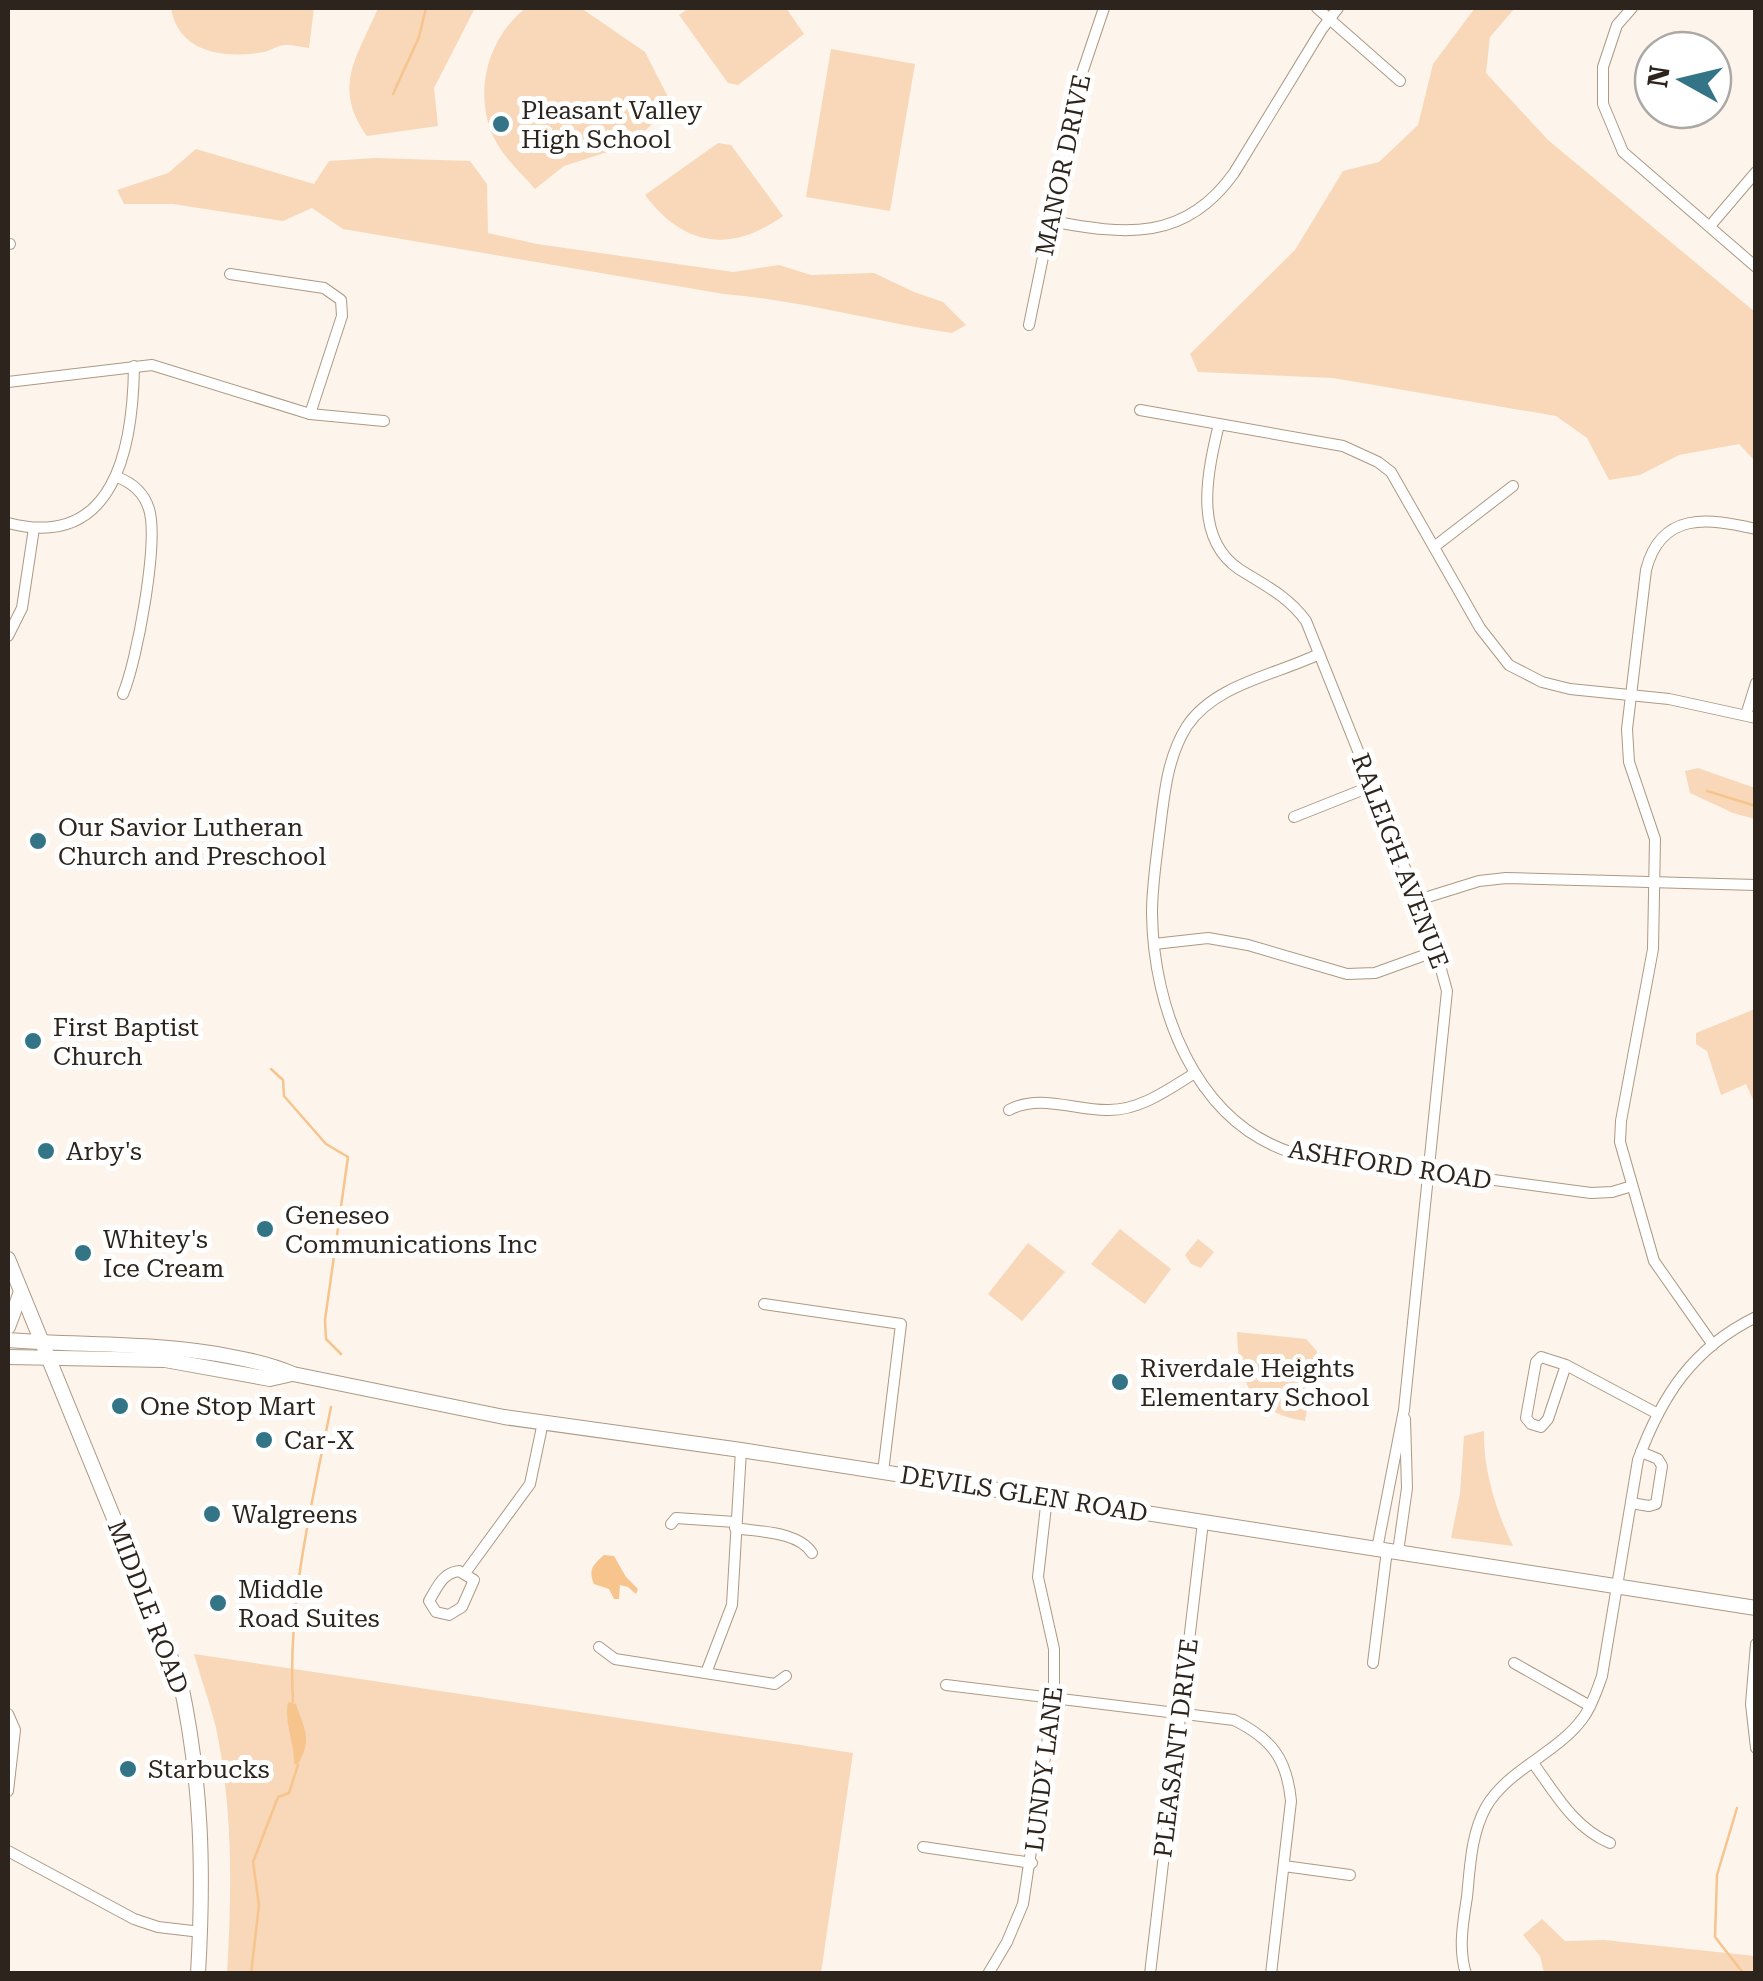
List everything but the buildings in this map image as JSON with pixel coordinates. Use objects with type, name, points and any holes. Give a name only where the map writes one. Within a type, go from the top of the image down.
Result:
[{"type":"main road","name":"MIDDLE ROAD","points":[[8,1259],[180,1680],[192,1734],[202,1824],[198,1974]]},
{"type":"main road","points":[[8,1327],[21,1292]]},
{"type":"main road","name":"DEVILS GLEN ROAD","points":[[8,1340],[182,1348],[274,1365],[293,1374],[442,1406],[1756,1608]]},
{"type":"main road","name":"DEVILS GLEN ROAD","points":[[8,1357],[165,1360],[270,1379],[293,1374]]},
{"type":"street","name":"MANOR DRIVE","points":[[1029,325],[1083,68],[1104,8]]},
{"type":"street","points":[[1317,8],[1400,82]]},
{"type":"street","points":[[1051,221],[1123,232],[1154,229],[1193,214],[1224,188],[1338,8]]},
{"type":"street","points":[[1632,8],[1617,26],[1603,68],[1604,104],[1623,152],[1756,267]]},
{"type":"street","points":[[1710,226],[1756,172]]},
{"type":"street","points":[[230,274],[324,288],[341,300],[342,316],[310,414]]},
{"type":"street","points":[[8,523],[53,527],[79,518],[102,500],[118,477],[124,456],[134,366]]},
{"type":"street","points":[[8,382],[134,366],[164,367],[310,414],[384,421]]},
{"type":"street","points":[[1140,410],[1343,446],[1378,462],[1392,472],[1480,628],[1509,666],[1542,682],[1751,716],[1756,683]]},
{"type":"street","name":"RALEIGH AVENUE","points":[[1218,424],[1207,495],[1207,513],[1215,541],[1234,566],[1296,607],[1306,620],[1418,900],[1447,990],[1387,1550]]},
{"type":"street","points":[[118,477],[140,491],[152,523],[133,671],[122,694]]},
{"type":"street","points":[[1434,547],[1513,486]]},
{"type":"street","points":[[1713,1344],[1654,1261],[1620,1142],[1649,983],[1656,882],[1655,839],[1628,762],[1627,729],[1646,570],[1662,538],[1677,526],[1695,520],[1756,529]]},
{"type":"street","points":[[8,636],[22,608],[34,528]]},
{"type":"street","name":"ASHFORD ROAD","points":[[1320,654],[1210,702],[1188,724],[1166,776],[1153,887],[1154,944],[1164,998],[1195,1073],[1221,1111],[1271,1146],[1311,1156],[1591,1192],[1612,1192],[1632,1186]]},
{"type":"street","points":[[1294,817],[1372,786]]},
{"type":"street","points":[[1418,900],[1479,881],[1506,878],[1756,885]]},
{"type":"street","points":[[1154,944],[1208,938],[1248,945],[1347,974],[1374,973],[1436,950]]},
{"type":"street","points":[[1009,1110],[1021,1103],[1046,1102],[1122,1109],[1160,1095],[1195,1073]]},
{"type":"street","points":[[764,1304],[901,1324],[884,1472]]},
{"type":"street","points":[[1466,1974],[1461,1944],[1480,1820],[1500,1789],[1582,1720],[1590,1706],[1602,1676],[1641,1452],[1684,1371],[1726,1332],[1756,1317]]},
{"type":"street","points":[[1566,1365],[1548,1420],[1540,1427],[1531,1424],[1526,1418],[1536,1362],[1541,1356],[1566,1365],[1658,1414]]},
{"type":"street","name":"RALEIGH AVENUE","points":[[1387,1550],[1407,1488],[1404,1410]]},
{"type":"street","points":[[464,1573],[530,1484],[543,1422]]},
{"type":"street","points":[[706,1673],[732,1605],[741,1450]]},
{"type":"street","points":[[1631,1503],[1656,1504],[1662,1466],[1658,1459],[1641,1452]]},
{"type":"street","name":"LUNDY LANE","points":[[988,1974],[1023,1904],[1054,1697],[1054,1649],[1038,1576],[1048,1498]]},
{"type":"street","points":[[671,1524],[676,1518],[688,1517],[735,1525],[788,1537],[808,1546],[812,1553]]},
{"type":"street","name":"PLEASANT DRIVE","points":[[1150,1974],[1204,1522]]},
{"type":"street","points":[[1373,1663],[1387,1550]]},
{"type":"street","points":[[450,1572],[464,1573],[474,1580],[462,1607],[450,1616],[436,1612],[429,1601],[441,1581],[450,1572]]},
{"type":"street","points":[[1756,1644],[1751,1704],[1756,1748]]},
{"type":"street","points":[[599,1646],[616,1659],[775,1684],[786,1676]]},
{"type":"street","points":[[1514,1663],[1590,1706]]},
{"type":"street","points":[[946,1685],[1234,1720],[1271,1745],[1288,1775],[1291,1801],[1272,1974]]},
{"type":"street","points":[[8,1714],[15,1730],[8,1790]]},
{"type":"street","points":[[1533,1763],[1573,1818],[1593,1836],[1610,1843]]},
{"type":"street","points":[[924,1848],[1032,1863]]},
{"type":"street","points":[[8,1851],[134,1920],[158,1928],[201,1932]]},
{"type":"street","points":[[1284,1866],[1350,1876]]},
{"type":"shaded area","points":[[171,8],[314,8],[309,48],[283,45],[249,54],[219,53],[193,44],[183,35]]},
{"type":"shaded area","points":[[378,8],[475,8],[434,88],[438,126],[367,136],[357,118],[351,102],[352,72]]},
{"type":"shaded area","points":[[526,8],[581,8],[645,52],[667,95],[663,113],[632,144],[564,166],[535,189],[498,145],[485,103],[493,50]]},
{"type":"shaded area","points":[[689,8],[786,8],[804,34],[738,85],[728,83],[679,15]]},
{"type":"shaded area","points":[[1475,8],[1515,8],[1490,37],[1486,73],[1548,140],[1755,312],[1755,461],[1739,444],[1679,455],[1640,475],[1609,480],[1587,438],[1556,416],[1333,378],[1198,372],[1190,354],[1295,250],[1343,171],[1379,162],[1418,125],[1433,64]]},
{"type":"shaded area","points":[[831,49],[915,64],[890,211],[806,197]]},
{"type":"shaded area","points":[[718,143],[731,145],[783,216],[745,236],[709,239],[676,225],[645,195]]},
{"type":"shaded area","points":[[196,149],[314,184],[329,161],[470,161],[487,184],[488,233],[537,244],[733,272],[779,265],[811,275],[874,273],[943,302],[966,325],[952,333],[343,229],[312,208],[283,221],[173,204],[124,204],[117,190],[168,173]]},
{"type":"shaded area","points":[[1698,768],[1755,788],[1755,819],[1690,793],[1685,771]]},
{"type":"shaded area","points":[[1755,1009],[1755,1104],[1746,1084],[1721,1095],[1707,1051],[1696,1044],[1696,1033]]},
{"type":"shaded area","points":[[1120,1229],[1171,1269],[1145,1304],[1091,1264]]},
{"type":"shaded area","points":[[1198,1239],[1214,1252],[1201,1268],[1191,1264],[1185,1255]]},
{"type":"shaded area","points":[[1028,1243],[1065,1272],[1022,1321],[988,1294]]},
{"type":"shaded area","points":[[1237,1332],[1306,1339],[1317,1351],[1305,1421],[1272,1411],[1251,1392],[1240,1365]]},
{"type":"shaded area","points":[[1484,1431],[1492,1490],[1513,1546],[1451,1538],[1460,1494],[1464,1436]]},
{"type":"shaded area","points":[[604,1555],[614,1556],[638,1589],[636,1594],[620,1585],[619,1599],[614,1599],[609,1589],[594,1584],[593,1568]]},
{"type":"shaded area","points":[[194,1654],[853,1753],[821,1973],[227,1973],[230,1881],[226,1789],[216,1728]]},
{"type":"shaded area","points":[[288,1702],[296,1704],[306,1734],[298,1764],[294,1764]]},
{"type":"shaded area","points":[[1542,1919],[1565,1941],[1604,1940],[1755,1956],[1755,1973],[1544,1973],[1540,1956],[1523,1935]]},
{"type":"waterway","points":[[393,94],[419,37],[426,8]]},
{"type":"waterway","points":[[1707,791],[1756,806]]},
{"type":"waterway","points":[[271,1069],[283,1080],[284,1096],[326,1144],[348,1157],[325,1320],[326,1339],[341,1354]]},
{"type":"waterway","points":[[293,1702],[297,1590],[331,1407]]},
{"type":"waterway","points":[[251,1974],[259,1905],[253,1862],[278,1797],[289,1793],[298,1765]]},
{"type":"waterway","points":[[1737,1808],[1717,1875],[1715,1937],[1744,1974]]},
{"type":"place","name":"Pleasant Valley High School","points":[[501,124]]},
{"type":"place","name":"Our Savior Lutheran Church and Preschool","points":[[38,841]]},
{"type":"place","name":"First Baptist Church","points":[[33,1041]]},
{"type":"place","name":"Arby's","points":[[46,1151]]},
{"type":"place","name":"Geneseo Communications Inc","points":[[265,1229]]},
{"type":"place","name":"Whitey's Ice Cream","points":[[83,1253]]},
{"type":"place","name":"Riverdale Heights Elementary School","points":[[1120,1382]]},
{"type":"place","name":"One Stop Mart","points":[[120,1406]]},
{"type":"place","name":"Car-X","points":[[264,1440]]},
{"type":"place","name":"Walgreens","points":[[212,1514]]},
{"type":"place","name":"Middle Road Suites","points":[[218,1603]]},
{"type":"place","name":"Starbucks","points":[[128,1769]]}]
